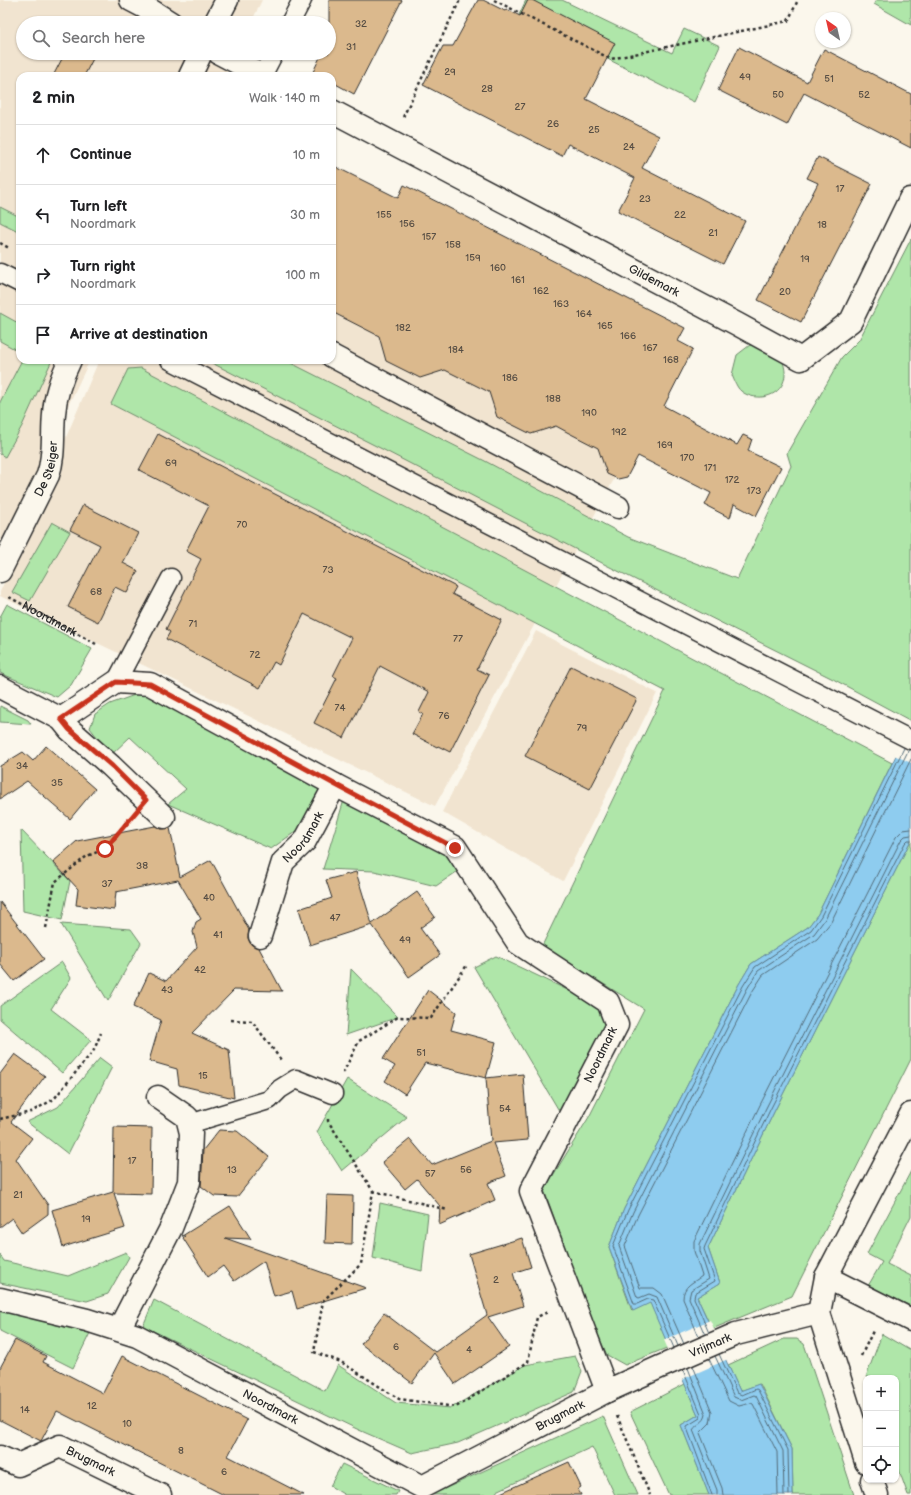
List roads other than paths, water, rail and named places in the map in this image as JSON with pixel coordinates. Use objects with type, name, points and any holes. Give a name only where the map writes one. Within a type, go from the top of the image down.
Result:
[{"type":"street","points":[[131,0],[160,16]]},
{"type":"street","points":[[219,16],[227,0]]},
{"type":"street","points":[[192,72],[198,60]]},
{"type":"street","points":[[232,60],[255,72]]},
{"type":"street","name":"Gildemark","points":[[336,113],[801,359],[852,322],[910,199]]},
{"type":"street","points":[[336,358],[618,507]]},
{"type":"street","name":"De Steiger","points":[[0,571],[48,475],[52,462],[54,412],[62,375],[68,364]]},
{"type":"street","points":[[61,719],[116,682]]},
{"type":"street","name":"Noordmark","points":[[116,682],[150,684],[455,848],[518,943],[608,1002],[617,1025],[531,1191],[607,1391]]},
{"type":"street","points":[[0,687],[61,719],[69,729],[112,766],[164,817]]},
{"type":"street","name":"Noordmark","points":[[260,936],[283,862],[305,840],[336,785]]},
{"type":"street","points":[[119,1329],[171,1228],[190,1182],[191,1133],[187,1117],[158,1097]]},
{"type":"street","points":[[863,1452],[819,1313],[826,1277],[911,1114]]},
{"type":"street","points":[[826,1277],[911,1320]]},
{"type":"street","name":"Noordmark","points":[[0,1299],[87,1320],[137,1336],[419,1491]]},
{"type":"street","name":"Vrijmark","points":[[607,1391],[736,1334],[819,1313]]},
{"type":"street","name":"Brugmark","points":[[419,1491],[607,1391]]},
{"type":"street","name":"Brugmark","points":[[0,1457],[18,1465],[60,1446],[160,1495]]},
{"type":"street","points":[[873,1483],[877,1495]]},
{"type":"lane","points":[[294,16],[302,0]]},
{"type":"lane","points":[[265,72],[271,60]]},
{"type":"lane","points":[[0,273],[16,281]]},
{"type":"lane","points":[[178,364],[911,740]]},
{"type":"lane","points":[[116,682],[171,578]]},
{"type":"lane","points":[[189,1124],[269,1100],[280,1089],[296,1078],[333,1094]]},
{"type":"water","points":[[911,725],[911,840],[774,1112],[708,1248],[720,1283],[697,1297],[740,1391],[759,1384],[792,1449],[793,1495],[709,1495],[681,1425],[698,1415],[650,1303],[633,1311],[609,1247],[624,1209],[739,984],[751,964],[808,927],[818,914]]}]
